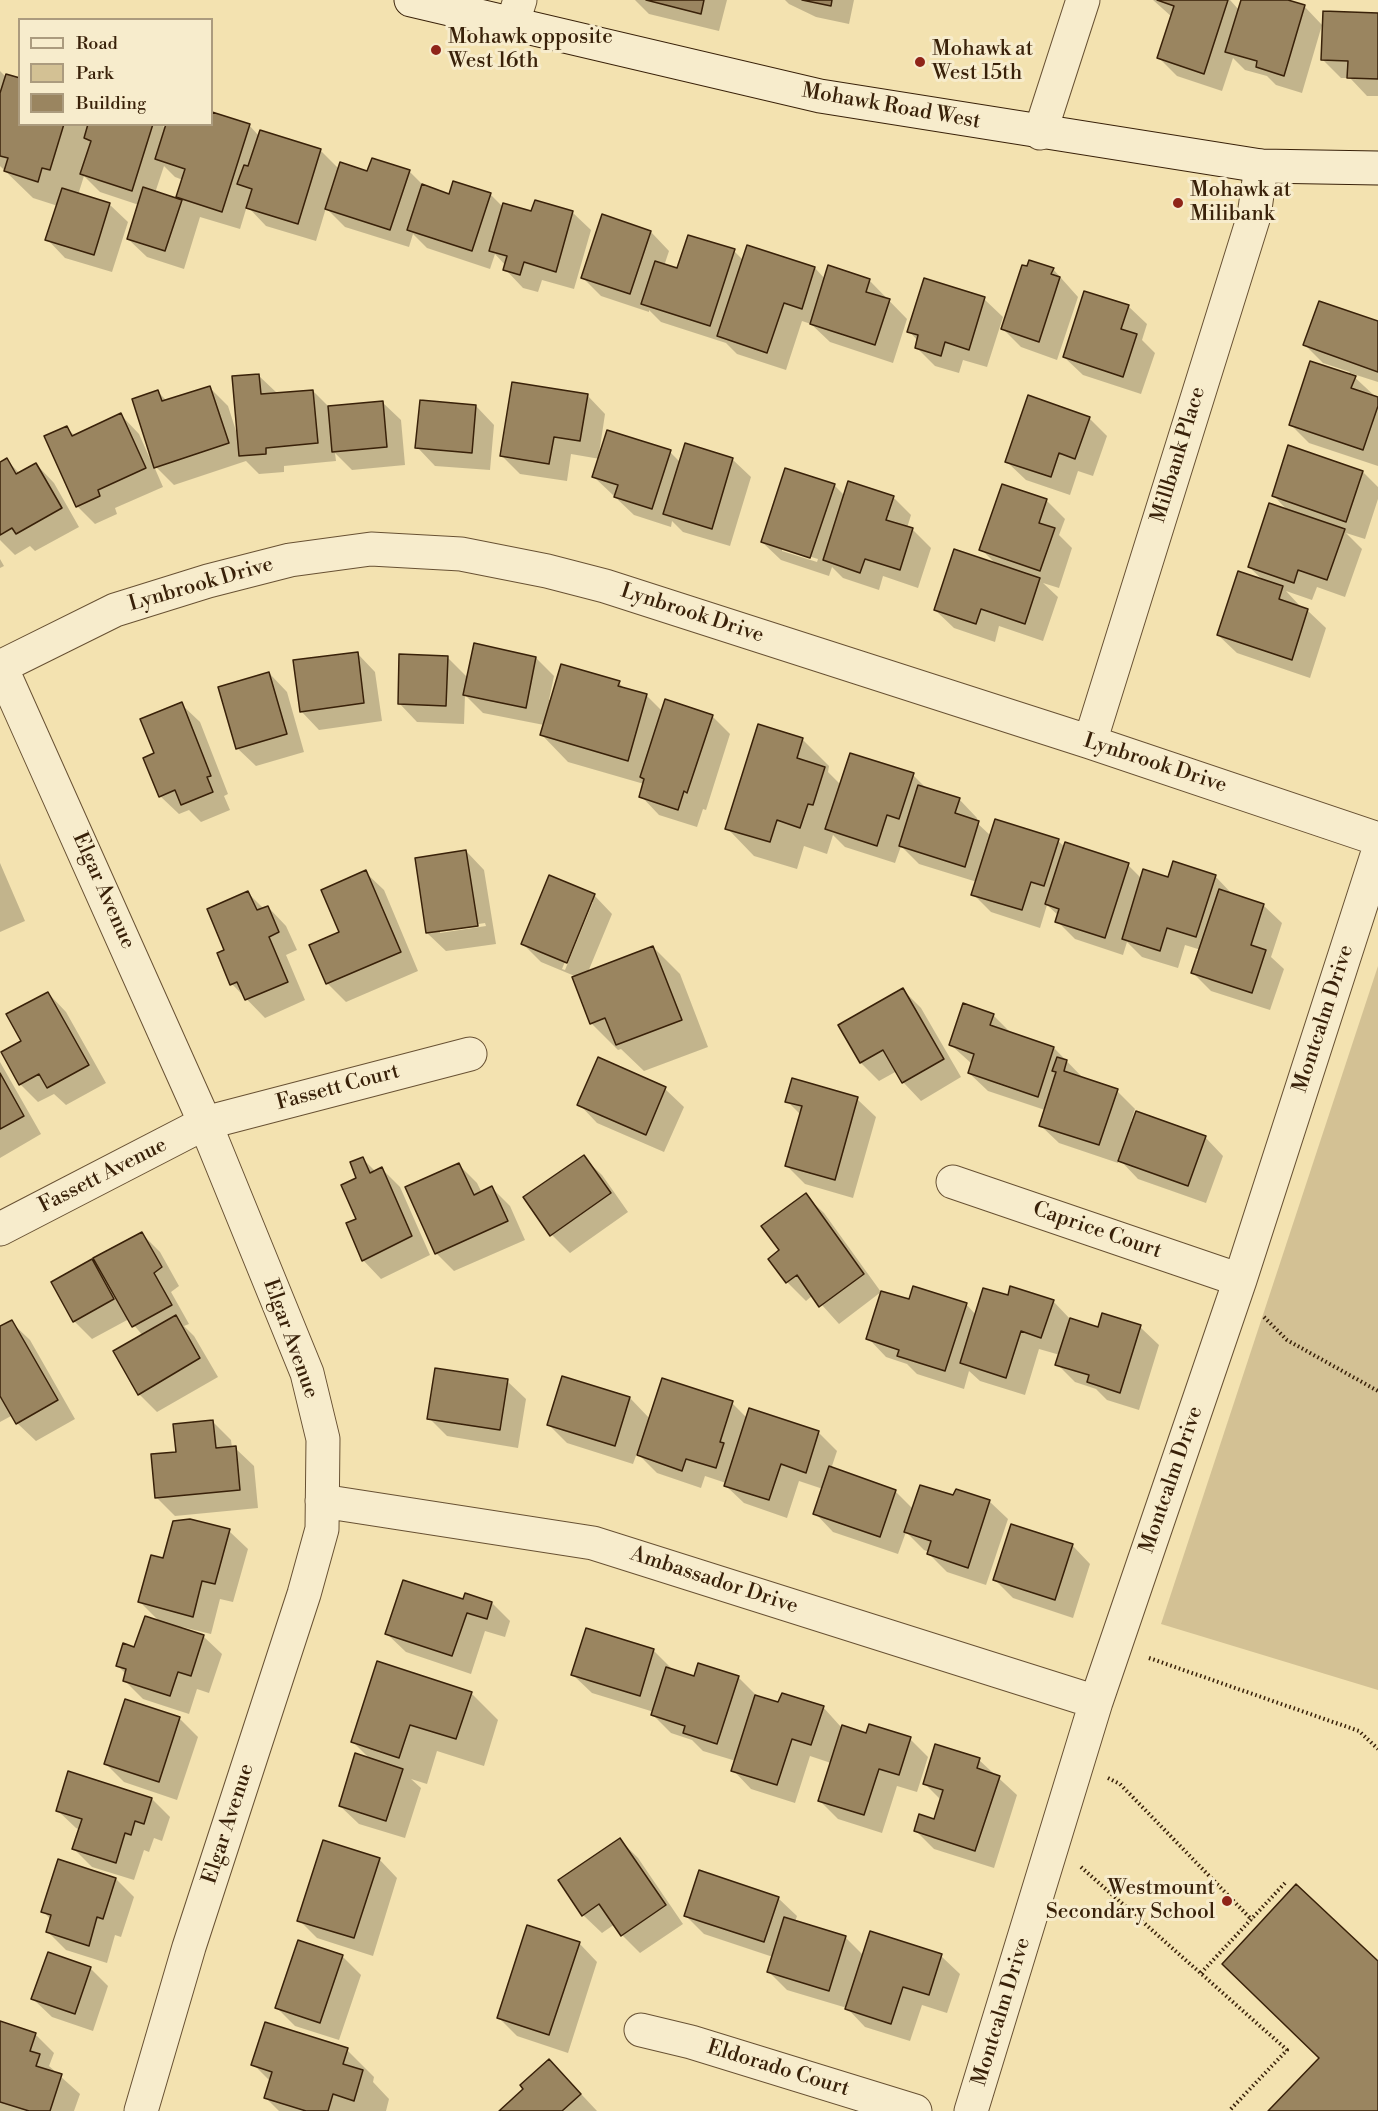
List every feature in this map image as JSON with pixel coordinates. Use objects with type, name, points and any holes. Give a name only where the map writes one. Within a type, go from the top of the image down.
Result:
[{"type":"street","name":"Mohawk Road West","points":[[411,0],[516,13],[820,96],[1041,133],[1261,166],[1378,168]]},
{"type":"street","points":[[1041,133],[1083,0]]},
{"type":"street","name":"Millbank Place","points":[[1090,742],[1254,216],[1261,166]]},
{"type":"street","name":"Lynbrook Drive","points":[[0,667],[115,610],[208,581],[290,560],[371,549],[460,554],[547,571],[605,586],[1090,742],[1378,838]]},
{"type":"street","name":"Elgar Avenue","points":[[0,667],[205,1123],[307,1373],[323,1439],[322,1528],[304,1594],[189,1947],[141,2111]]},
{"type":"street","name":"Montcalm Drive","points":[[971,2111],[1096,1702],[1240,1280],[1378,852]]},
{"type":"street","name":"Fassett Court","points":[[205,1123],[470,1054]]},
{"type":"street","name":"Fassett Avenue","points":[[0,1229],[205,1123]]},
{"type":"street","name":"Caprice Court","points":[[953,1182],[1240,1280]]},
{"type":"street","name":"Ambassador Drive","points":[[322,1501],[593,1543],[1096,1702]]},
{"type":"street","name":"Eldorado Court","points":[[641,2031],[691,2042],[915,2111]]},
{"type":"path","points":[[1240,1280],[1261,1314],[1287,1340],[1378,1391]]},
{"type":"path","points":[[1115,1647],[1359,1731],[1378,1749]]},
{"type":"path","points":[[1077,1763],[1120,1784],[1252,1920]]},
{"type":"path","points":[[1053,1842],[1287,2050],[1229,2111]]},
{"type":"path","points":[[1201,1973],[1286,1882]]},
{"type":"green space","points":[[1378,966],[1378,1690],[1161,1624]]},
{"type":"building","points":[[646,0],[704,0],[701,14]]},
{"type":"building","points":[[802,0],[832,0],[831,6]]},
{"type":"building","points":[[1157,0],[1228,0],[1204,74],[1157,58],[1174,6]]},
{"type":"building","points":[[1241,0],[1288,0],[1305,5],[1284,76],[1256,67],[1257,61],[1225,52]]},
{"type":"building","points":[[1323,11],[1378,13],[1378,79],[1347,78],[1348,61],[1321,60]]},
{"type":"building","points":[[6,74],[18,77],[18,126],[63,126],[50,170],[42,168],[38,182],[4,171],[8,158],[0,156],[0,93]]},
{"type":"building","points":[[213,112],[250,124],[222,212],[176,197],[185,169],[155,159],[165,126],[213,126]]},
{"type":"building","points":[[87,126],[152,126],[132,191],[80,174],[91,141],[84,138]]},
{"type":"building","points":[[260,130],[321,149],[298,224],[246,208],[252,189],[237,184],[244,165],[248,166]]},
{"type":"building","points":[[372,158],[410,170],[390,230],[325,209],[340,162],[367,171]]},
{"type":"building","points":[[453,181],[491,193],[472,251],[407,230],[422,184],[449,194]]},
{"type":"building","points":[[143,187],[182,200],[165,251],[127,239]]},
{"type":"building","points":[[62,188],[110,203],[94,255],[45,240]]},
{"type":"building","points":[[535,200],[573,211],[556,272],[524,262],[520,275],[503,270],[507,256],[489,251],[503,203],[531,211]]},
{"type":"building","points":[[602,214],[651,231],[630,294],[581,278]]},
{"type":"building","points":[[688,235],[735,249],[710,326],[641,304],[655,261],[677,268]]},
{"type":"building","points":[[747,245],[815,267],[802,309],[784,303],[767,353],[717,336]]},
{"type":"building","points":[[1029,260],[1054,268],[1051,274],[1060,277],[1039,342],[1001,329],[1022,265],[1027,266]]},
{"type":"building","points":[[828,265],[870,279],[866,292],[890,299],[875,345],[810,324]]},
{"type":"building","points":[[924,278],[985,297],[969,350],[945,342],[941,356],[915,348],[918,335],[907,332]]},
{"type":"building","points":[[1084,291],[1129,305],[1121,329],[1137,334],[1123,377],[1063,357]]},
{"type":"building","points":[[1319,301],[1378,321],[1378,372],[1303,345]]},
{"type":"building","points":[[1310,361],[1356,376],[1351,388],[1378,397],[1378,406],[1363,450],[1289,425]]},
{"type":"building","points":[[259,374],[261,394],[313,390],[318,443],[266,448],[266,454],[239,456],[232,376]]},
{"type":"building","points":[[512,382],[588,394],[580,441],[554,437],[549,464],[500,456]]},
{"type":"building","points":[[210,386],[229,443],[154,468],[132,399],[158,390],[162,401]]},
{"type":"building","points":[[1028,395],[1090,417],[1075,459],[1059,453],[1051,477],[1005,462]]},
{"type":"building","points":[[420,400],[476,405],[472,453],[415,448]]},
{"type":"building","points":[[383,401],[387,447],[332,452],[328,406]]},
{"type":"building","points":[[121,413],[146,468],[98,490],[100,496],[76,507],[44,436],[67,426],[72,436]]},
{"type":"building","points":[[607,430],[671,450],[652,509],[614,497],[618,485],[592,477]]},
{"type":"building","points":[[685,443],[733,458],[712,529],[663,514]]},
{"type":"building","points":[[1288,445],[1363,471],[1346,522],[1272,496]]},
{"type":"building","points":[[7,458],[16,474],[36,463],[62,508],[16,534],[12,528],[0,535],[0,462]]},
{"type":"building","points":[[785,468],[835,484],[810,558],[761,542]]},
{"type":"building","points":[[848,481],[894,496],[886,520],[913,528],[900,570],[865,559],[860,573],[823,560]]},
{"type":"building","points":[[1002,484],[1047,499],[1039,523],[1055,528],[1040,571],[979,550]]},
{"type":"building","points":[[1269,503],[1345,529],[1327,580],[1298,570],[1294,583],[1248,567]]},
{"type":"building","points":[[954,549],[1040,578],[1025,624],[981,609],[976,624],[934,610]]},
{"type":"building","points":[[1238,571],[1283,586],[1279,599],[1308,609],[1292,660],[1217,635]]},
{"type":"building","points":[[474,643],[536,657],[526,708],[463,695]]},
{"type":"building","points":[[358,652],[364,703],[300,712],[293,660]]},
{"type":"building","points":[[399,654],[448,656],[446,706],[398,704]]},
{"type":"building","points":[[561,664],[620,681],[618,686],[647,694],[628,761],[540,735]]},
{"type":"building","points":[[269,672],[287,734],[236,749],[218,687]]},
{"type":"building","points":[[665,699],[713,715],[687,793],[684,791],[678,810],[639,797],[644,779],[640,777]]},
{"type":"building","points":[[182,702],[211,776],[207,777],[213,792],[181,805],[175,790],[159,797],[143,758],[154,753],[140,719]]},
{"type":"building","points":[[758,724],[803,738],[797,758],[825,767],[813,805],[808,804],[800,828],[777,820],[770,842],[725,829]]},
{"type":"building","points":[[850,753],[914,773],[899,819],[887,815],[877,846],[825,829]]},
{"type":"building","points":[[918,785],[960,798],[955,813],[979,821],[965,867],[899,846]]},
{"type":"building","points":[[995,819],[1059,839],[1044,886],[1031,882],[1022,910],[971,895]]},
{"type":"building","points":[[1065,842],[1129,863],[1105,938],[1055,922],[1059,909],[1045,904]]},
{"type":"building","points":[[466,850],[478,926],[426,933],[415,858]]},
{"type":"building","points":[[1173,861],[1216,875],[1196,937],[1167,928],[1160,951],[1122,939],[1143,869],[1168,877]]},
{"type":"building","points":[[366,870],[401,952],[326,984],[309,945],[339,932],[321,890]]},
{"type":"building","points":[[549,875],[595,894],[567,963],[521,944]]},
{"type":"building","points":[[1219,889],[1264,904],[1251,945],[1266,950],[1252,993],[1191,973]]},
{"type":"building","points":[[248,891],[257,910],[268,906],[279,932],[269,937],[288,982],[245,1000],[237,982],[230,985],[217,953],[224,950],[207,909]]},
{"type":"building","points":[[653,946],[682,1020],[616,1045],[605,1018],[590,1024],[572,977]]},
{"type":"building","points":[[903,988],[944,1059],[902,1083],[883,1050],[860,1063],[838,1025]]},
{"type":"building","points":[[48,992],[89,1065],[47,1088],[39,1074],[19,1085],[1,1052],[21,1041],[6,1014]]},
{"type":"building","points":[[963,1003],[994,1014],[990,1025],[1054,1047],[1038,1097],[968,1073],[974,1054],[949,1045]]},
{"type":"building","points":[[598,1057],[666,1087],[646,1135],[577,1105]]},
{"type":"building","points":[[1057,1057],[1067,1060],[1064,1071],[1118,1089],[1099,1145],[1039,1126],[1056,1072],[1052,1071]]},
{"type":"building","points":[[0,1073],[24,1116],[0,1129]]},
{"type":"building","points":[[792,1078],[858,1097],[835,1180],[785,1166],[802,1106],[785,1102]]},
{"type":"building","points":[[1136,1111],[1206,1136],[1188,1186],[1118,1161]]},
{"type":"building","points":[[584,1155],[611,1193],[550,1236],[523,1197]]},
{"type":"building","points":[[363,1157],[370,1173],[382,1167],[412,1236],[362,1261],[346,1223],[356,1219],[341,1185],[356,1178],[350,1162]]},
{"type":"building","points":[[459,1163],[474,1195],[492,1186],[508,1221],[435,1254],[405,1187]]},
{"type":"building","points":[[806,1193],[864,1274],[819,1307],[797,1275],[786,1283],[768,1259],[779,1250],[761,1226]]},
{"type":"building","points":[[142,1232],[162,1267],[154,1273],[172,1305],[132,1327],[93,1258]]},
{"type":"building","points":[[92,1259],[114,1299],[73,1322],[51,1282]]},
{"type":"building","points":[[913,1286],[967,1303],[945,1371],[897,1356],[899,1350],[866,1339],[881,1291],[909,1299]]},
{"type":"building","points":[[1010,1286],[1054,1300],[1041,1338],[1021,1331],[1006,1378],[960,1363],[983,1288],[1008,1295]]},
{"type":"building","points":[[1102,1313],[1141,1325],[1120,1393],[1087,1382],[1089,1375],[1055,1365],[1070,1318],[1098,1327]]},
{"type":"building","points":[[176,1315],[200,1358],[138,1395],[113,1351]]},
{"type":"building","points":[[12,1320],[58,1400],[16,1424],[0,1396],[0,1326]]},
{"type":"building","points":[[435,1368],[508,1379],[500,1430],[427,1419]]},
{"type":"building","points":[[562,1376],[630,1397],[615,1446],[547,1425]]},
{"type":"building","points":[[662,1378],[733,1401],[720,1442],[724,1443],[716,1468],[686,1459],[682,1471],[637,1455]]},
{"type":"building","points":[[749,1408],[819,1431],[806,1473],[781,1464],[769,1500],[724,1486]]},
{"type":"building","points":[[213,1420],[216,1448],[236,1446],[240,1490],[155,1498],[151,1454],[176,1452],[173,1424]]},
{"type":"building","points":[[829,1466],[896,1490],[880,1537],[813,1514]]},
{"type":"building","points":[[920,1485],[953,1495],[956,1489],[990,1500],[968,1568],[927,1554],[931,1541],[904,1532]]},
{"type":"building","points":[[190,1519],[230,1529],[215,1584],[202,1581],[193,1617],[138,1602],[151,1555],[163,1558],[173,1521]]},
{"type":"building","points":[[1011,1524],[1073,1544],[1055,1600],[993,1580]]},
{"type":"building","points":[[403,1580],[463,1599],[465,1593],[492,1602],[487,1619],[467,1613],[452,1656],[385,1634]]},
{"type":"building","points":[[145,1616],[204,1635],[191,1676],[178,1672],[170,1696],[123,1681],[126,1669],[116,1666],[123,1643],[134,1647]]},
{"type":"building","points":[[586,1628],[654,1649],[640,1696],[571,1675]]},
{"type":"building","points":[[377,1661],[472,1692],[456,1739],[410,1725],[399,1758],[351,1742]]},
{"type":"building","points":[[698,1663],[739,1676],[717,1744],[683,1733],[685,1726],[651,1715],[666,1667],[694,1676]]},
{"type":"building","points":[[782,1693],[824,1706],[811,1745],[792,1739],[777,1785],[731,1771],[755,1695],[778,1702]]},
{"type":"building","points":[[125,1699],[180,1717],[159,1782],[104,1764]]},
{"type":"building","points":[[869,1724],[911,1737],[899,1775],[879,1769],[864,1815],[818,1801],[842,1725],[866,1733]]},
{"type":"building","points":[[935,1744],[980,1758],[977,1768],[1000,1776],[975,1851],[914,1831],[919,1814],[934,1819],[943,1790],[923,1784]]},
{"type":"building","points":[[355,1753],[403,1769],[386,1821],[339,1806]]},
{"type":"building","points":[[68,1771],[152,1798],[144,1824],[135,1821],[131,1835],[125,1833],[116,1863],[72,1849],[82,1819],[56,1811]]},
{"type":"building","points":[[620,1838],[666,1905],[621,1936],[599,1904],[582,1916],[558,1880]]},
{"type":"building","points":[[323,1840],[380,1858],[354,1938],[297,1921]]},
{"type":"building","points":[[58,1859],[116,1878],[103,1919],[97,1917],[89,1946],[46,1932],[51,1915],[41,1912]]},
{"type":"building","points":[[699,1870],[779,1897],[764,1942],[684,1916]]},
{"type":"building","points":[[1296,1884],[1378,1961],[1378,2111],[1268,2111],[1319,2058],[1222,1964]]},
{"type":"building","points":[[784,1917],[846,1936],[829,1991],[767,1972]]},
{"type":"building","points":[[527,1925],[580,1942],[549,2035],[497,2018]]},
{"type":"building","points":[[870,1931],[942,1954],[929,1995],[903,1987],[891,2024],[845,2009]]},
{"type":"building","points":[[298,1940],[343,1955],[320,2023],[275,2008]]},
{"type":"building","points":[[48,1952],[91,1967],[75,2014],[31,1999]]},
{"type":"building","points":[[0,2021],[36,2033],[30,2051],[40,2054],[36,2066],[62,2074],[50,2111],[29,2111],[0,2102]]},
{"type":"building","points":[[265,2022],[348,2048],[343,2064],[363,2070],[354,2101],[333,2094],[328,2111],[306,2111],[264,2098],[272,2072],[251,2065]]},
{"type":"building","points":[[549,2059],[581,2094],[562,2111],[499,2111],[523,2089],[520,2085]]},
{"type":"place","name":"Mohawk opposite West 16th","points":[[436,50]]},
{"type":"place","name":"Mohawk at West 15th","points":[[920,62]]},
{"type":"place","name":"Mohawk at Milibank","points":[[1178,203]]},
{"type":"place","name":"Westmount Secondary School","points":[[1227,1901]]}]
